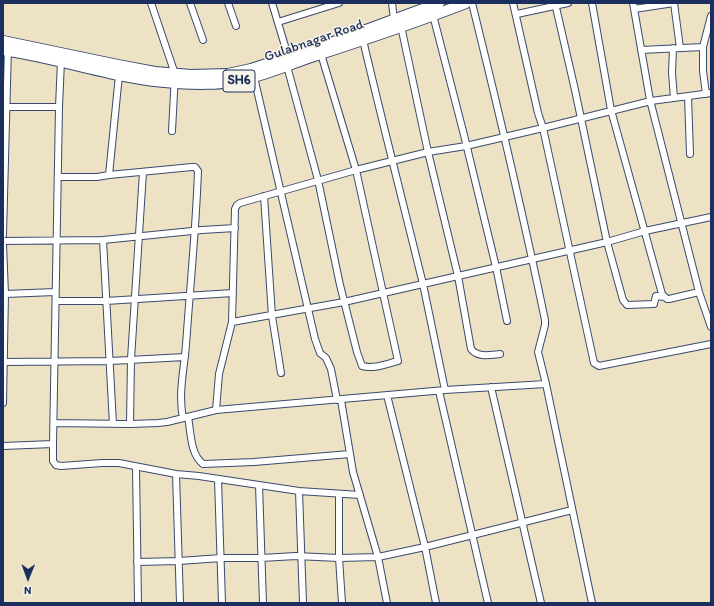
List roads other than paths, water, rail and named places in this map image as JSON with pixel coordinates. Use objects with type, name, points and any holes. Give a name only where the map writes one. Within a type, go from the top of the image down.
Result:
[{"type":"main road","name":"Gulabnagar Road","points":[[5,46],[119,75],[153,81],[191,76],[228,74],[321,54],[363,40],[439,3]]},
{"type":"main road","name":"Gulabnagar Road","points":[[5,46],[118,65],[175,78],[219,83],[238,81],[254,77],[331,43],[398,23],[433,15],[466,3]]},
{"type":"street","points":[[151,3],[175,78],[172,131]]},
{"type":"street","points":[[190,3],[204,40]]},
{"type":"street","points":[[228,3],[236,26]]},
{"type":"street","points":[[272,3],[318,180],[344,302],[357,352],[362,366],[374,367],[398,361],[356,170],[321,54]]},
{"type":"street","points":[[278,22],[339,3]]},
{"type":"street","points":[[392,3],[458,276],[471,349],[480,356],[500,354]]},
{"type":"street","points":[[472,3],[533,259],[545,320],[538,352],[592,603]]},
{"type":"street","points":[[513,3],[517,14],[538,112],[543,128],[595,365],[599,366],[711,344]]},
{"type":"street","points":[[517,14],[568,3]]},
{"type":"street","points":[[592,3],[612,111],[646,230],[662,294],[665,297]]},
{"type":"street","points":[[680,48],[674,3],[633,6],[651,100],[699,292],[711,328]]},
{"type":"street","points":[[555,5],[607,242],[622,300],[629,305],[654,304],[656,296],[673,299],[699,292]]},
{"type":"street","points":[[433,15],[496,267],[507,321]]},
{"type":"street","points":[[216,410],[219,374],[232,322],[235,209],[238,204],[318,180],[428,152],[466,146],[505,137],[581,119],[651,100],[708,93],[702,71],[703,47],[711,16]]},
{"type":"street","points":[[363,40],[423,284],[442,391],[471,535],[488,603]]},
{"type":"street","points":[[3,235],[5,46]]},
{"type":"street","points":[[641,50],[703,47]]},
{"type":"street","points":[[673,48],[672,84],[674,98]]},
{"type":"street","points":[[61,61],[58,106],[53,444],[53,460],[56,465],[111,462],[176,474],[299,491],[360,495]]},
{"type":"street","points":[[109,175],[119,75]]},
{"type":"street","points":[[254,77],[307,308],[318,349],[326,358],[331,369],[360,495],[378,557],[387,603]]},
{"type":"street","points":[[688,96],[690,154]]},
{"type":"street","points":[[4,108],[58,106]]},
{"type":"street","points":[[58,177],[98,177],[192,167],[197,169],[195,231],[185,357],[180,396],[194,452],[203,464],[254,462],[350,454]]},
{"type":"street","points":[[130,424],[131,359],[143,172]]},
{"type":"street","points":[[264,196],[272,316],[281,373]]},
{"type":"street","points":[[232,322],[344,302],[607,242],[646,230],[711,217]]},
{"type":"street","points":[[3,403],[5,294],[3,243],[103,240],[235,228]]},
{"type":"street","points":[[103,240],[113,424]]},
{"type":"street","points":[[5,294],[55,292]]},
{"type":"street","points":[[56,301],[106,301],[233,293]]},
{"type":"street","points":[[3,362],[110,361],[185,357]]},
{"type":"street","points":[[54,423],[130,424],[163,422],[216,410],[387,395],[546,384]]},
{"type":"street","points":[[491,387],[541,603]]},
{"type":"street","points":[[387,395],[425,547],[436,603]]},
{"type":"street","points":[[3,446],[53,444]]},
{"type":"street","points":[[199,476],[203,464]]},
{"type":"street","points":[[136,467],[138,603]]},
{"type":"street","points":[[176,474],[180,603]]},
{"type":"street","points":[[218,479],[222,603]]},
{"type":"street","points":[[259,485],[263,603]]},
{"type":"street","points":[[299,491],[303,603]]},
{"type":"street","points":[[339,494],[339,558],[342,603]]},
{"type":"street","points":[[137,562],[301,556],[339,558],[378,557],[425,547],[572,510]]}]
